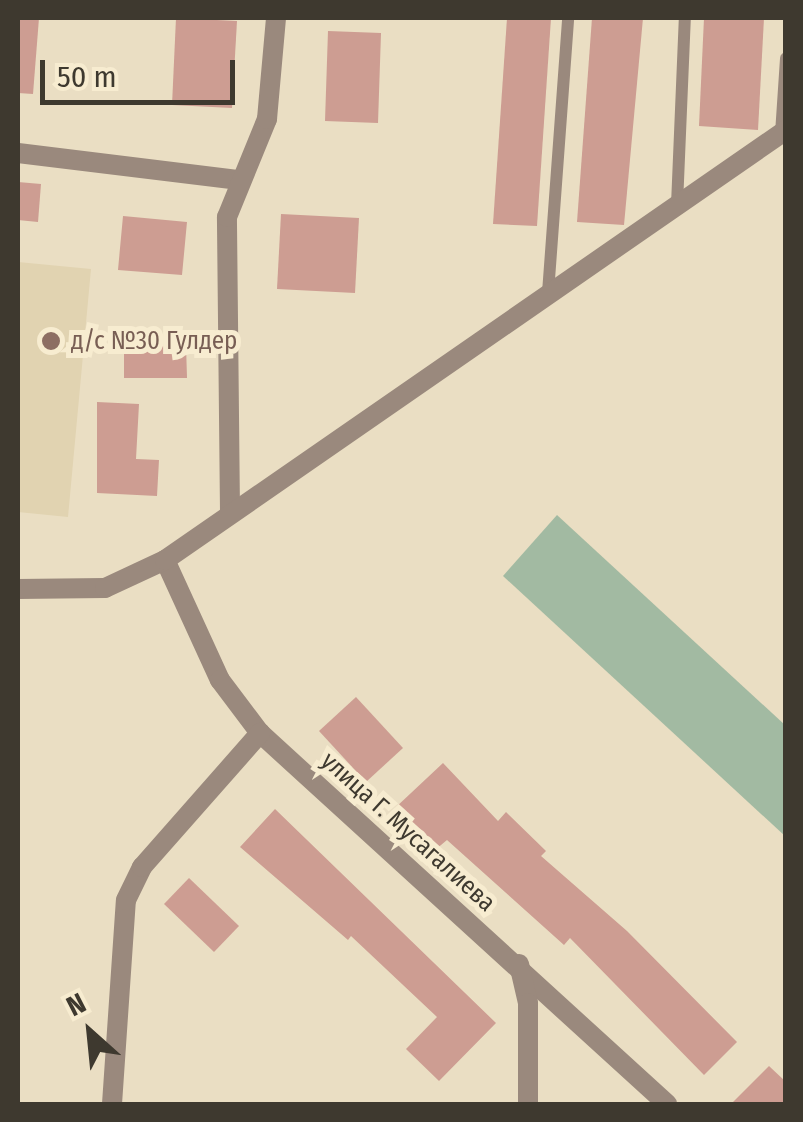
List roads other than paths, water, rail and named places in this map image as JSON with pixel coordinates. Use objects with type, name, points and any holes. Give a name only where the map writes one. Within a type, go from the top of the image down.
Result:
[{"type":"street","points":[[230,511],[226,217],[236,180],[267,119],[276,18]]},
{"type":"street","points":[[18,589],[104,588],[165,560],[230,511],[783,132]]},
{"type":"street","points":[[18,153],[236,180]]},
{"type":"street","name":"улица Г. Мусагалиева","points":[[165,560],[220,680],[260,733],[518,962],[667,1104]]},
{"type":"street","points":[[112,1104],[126,900],[142,867],[260,733]]},
{"type":"street","points":[[518,962],[528,1003],[528,1104]]},
{"type":"lane","points":[[548,293],[568,18]]},
{"type":"lane","points":[[677,205],[685,18]]},
{"type":"lane","points":[[783,132],[786,58]]},
{"type":"place","name":"д/с №30 Гулдер","points":[[51,341]]}]
